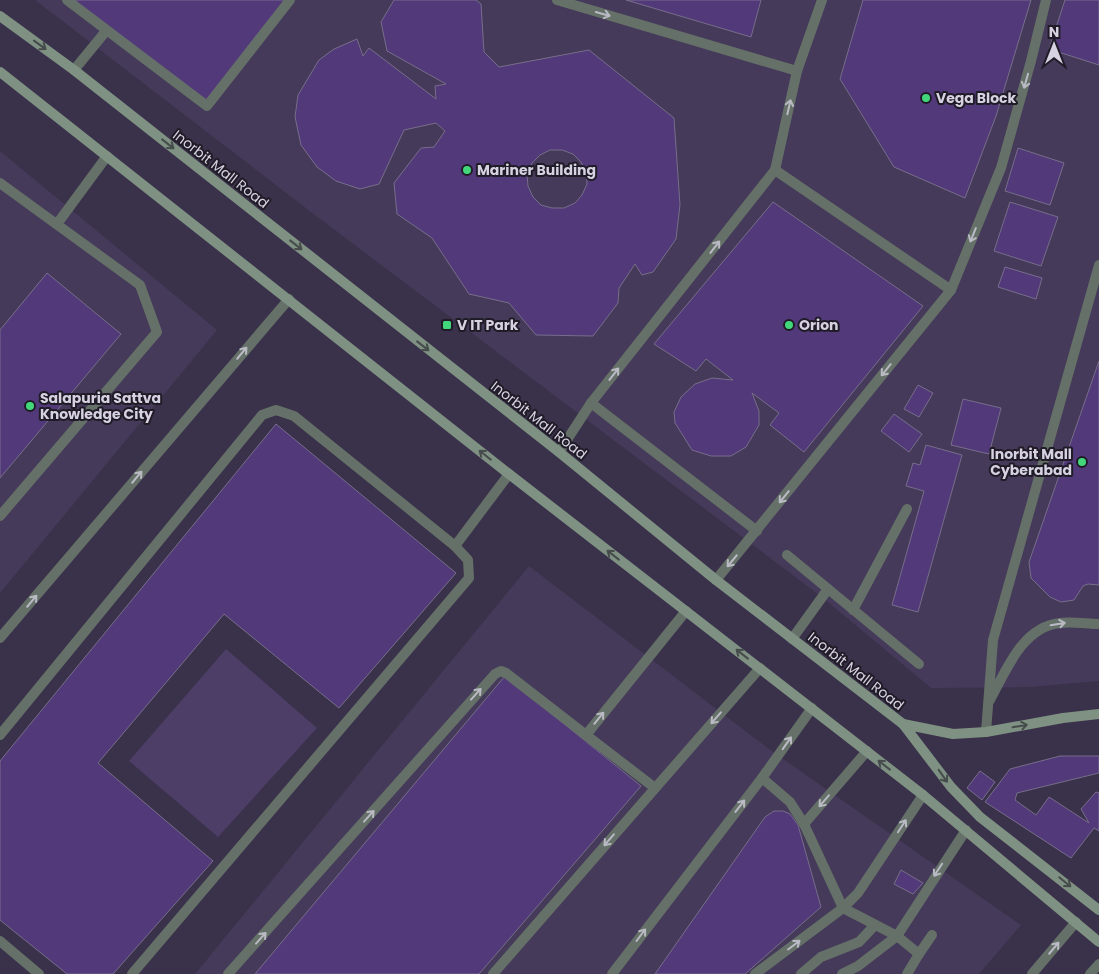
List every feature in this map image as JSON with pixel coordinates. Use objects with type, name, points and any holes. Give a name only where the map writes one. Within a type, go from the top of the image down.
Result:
[{"type":"main road","name":"Inorbit Mall Road","points":[[0,16],[74,70],[559,452],[716,580],[902,724],[953,734],[986,732],[1063,718],[1099,714]]},
{"type":"main road","points":[[0,72],[509,474],[923,795],[1099,942]]},
{"type":"main road","points":[[902,724],[951,787],[980,816],[1099,910]]},
{"type":"street","points":[[67,0],[207,106],[290,0]]},
{"type":"street","points":[[557,0],[797,71]]},
{"type":"street","points":[[559,452],[592,403],[775,170],[797,71],[822,0]]},
{"type":"street","points":[[716,580],[951,290],[1001,168],[1046,0]]},
{"type":"street","points":[[74,70],[106,31]]},
{"type":"street","points":[[57,224],[107,156]]},
{"type":"street","points":[[775,170],[951,290]]},
{"type":"street","points":[[0,183],[140,284],[156,332],[0,516]]},
{"type":"street","points":[[986,732],[993,640],[1099,265]]},
{"type":"street","points":[[0,638],[289,299]]},
{"type":"street","points":[[592,403],[757,531]]},
{"type":"street","points":[[0,735],[262,415],[276,410],[294,416],[455,546],[468,560],[469,578],[132,974]]},
{"type":"street","points":[[455,546],[509,474]]},
{"type":"street","points":[[853,610],[907,509]]},
{"type":"street","points":[[787,554],[919,664]]},
{"type":"street","points":[[792,639],[828,589]]},
{"type":"street","points":[[586,735],[686,611]]},
{"type":"street","points":[[988,703],[1023,644],[1030,636],[1060,623],[1099,624]]},
{"type":"street","points":[[492,974],[760,668]]},
{"type":"street","points":[[228,974],[495,674],[501,671],[655,788]]},
{"type":"street","points":[[612,974],[762,778],[812,708]]},
{"type":"street","points":[[804,824],[867,751]]},
{"type":"street","points":[[762,778],[790,802],[804,824],[843,908],[897,936],[919,954]]},
{"type":"street","points":[[755,974],[843,908],[867,879],[923,795]]},
{"type":"street","points":[[842,974],[868,959],[897,936],[966,830]]},
{"type":"street","points":[[1032,974],[1076,922]]},
{"type":"street","points":[[801,974],[820,957],[859,942],[875,925]]},
{"type":"street","points":[[906,974],[932,936]]},
{"type":"street","points":[[0,941],[39,974]]},
{"type":"street","points":[[1090,974],[1099,964]]},
{"type":"shaded area","points":[[35,0],[1099,0],[1099,681],[1031,687],[931,688],[823,598],[303,206]]},
{"type":"shaded area","name":"Salapuria Sattva Knowledge City","points":[[0,151],[217,330],[0,593]]},
{"type":"shaded area","points":[[529,566],[773,752],[1021,925],[979,974],[195,974]]},
{"type":"shaded area","points":[[226,649],[317,728],[218,837],[129,761]]},
{"type":"building","points":[[73,0],[285,0],[205,102]]},
{"type":"building","name":"Mariner Building","points":[[394,0],[476,0],[481,4],[484,52],[499,67],[589,50],[674,118],[680,205],[676,239],[653,272],[642,275],[635,264],[619,288],[618,303],[593,336],[536,335],[509,303],[469,294],[432,238],[397,214],[394,183],[421,148],[434,147],[445,131],[436,123],[404,130],[379,184],[360,189],[336,181],[317,167],[301,145],[295,117],[298,95],[319,60],[334,49],[357,39],[363,56],[369,48],[436,99],[435,86],[446,84],[387,51],[381,22]],"holes":[[[550,150],[562,150],[573,154],[581,162],[586,172],[587,184],[582,195],[575,203],[564,208],[552,208],[541,205],[533,197],[528,186],[527,174],[532,163],[540,155]]]},
{"type":"building","points":[[626,0],[761,0],[751,37]]},
{"type":"building","name":"Vega Block","points":[[863,0],[1031,0],[996,116],[965,198],[894,167],[840,79]]},
{"type":"building","points":[[1065,0],[1099,0],[1099,65],[1049,49]]},
{"type":"building","points":[[1018,148],[1064,163],[1050,205],[1005,191]]},
{"type":"building","name":"Orion","points":[[773,202],[923,306],[804,452],[770,425],[779,413],[752,393],[759,411],[759,425],[746,447],[731,456],[711,456],[692,450],[675,423],[674,412],[681,397],[695,384],[712,378],[733,380],[706,359],[696,371],[654,344]]},
{"type":"building","points":[[1010,202],[1058,217],[1041,266],[994,251]]},
{"type":"building","points":[[1005,267],[1042,278],[1036,299],[998,287]]},
{"type":"building","name":"Salapuria Sattva Knowledge City","points":[[47,273],[121,334],[0,478],[0,330]]},
{"type":"building","name":"Inorbit Mall Cyberabad","points":[[1099,361],[1099,585],[1088,584],[1083,586],[1074,600],[1061,602],[1050,597],[1031,578],[1029,562]]},
{"type":"building","points":[[918,385],[933,393],[919,417],[904,409]]},
{"type":"building","points":[[963,399],[1001,408],[989,454],[951,445]]},
{"type":"building","points":[[894,414],[922,434],[909,452],[881,431]]},
{"type":"building","points":[[276,424],[456,573],[339,708],[224,614],[98,763],[213,861],[113,974],[67,974],[0,920],[0,761]]},
{"type":"building","points":[[926,445],[962,455],[918,612],[892,605],[924,491],[906,486],[913,463],[920,465]]},
{"type":"building","points":[[505,676],[641,786],[479,974],[255,974]]},
{"type":"building","points":[[1060,756],[1099,756],[1099,773],[1017,793],[1015,800],[1036,815],[1049,797],[1089,823],[1081,809],[1096,792],[1099,793],[1099,831],[1094,828],[1071,858],[985,802],[1010,769]]},
{"type":"building","points":[[980,771],[995,782],[982,800],[967,788]]},
{"type":"building","points":[[774,811],[783,811],[790,814],[798,825],[821,907],[745,974],[655,974],[765,817]]},
{"type":"building","points":[[901,870],[923,883],[913,894],[894,884]]},
{"type":"place","name":"Vega Block","points":[[926,98]]},
{"type":"place","name":"Mariner Building","points":[[467,170]]},
{"type":"place","name":"V IT Park","points":[[447,325]]},
{"type":"place","name":"Orion","points":[[789,325]]},
{"type":"place","name":"Salapuria Sattva Knowledge City","points":[[30,406]]},
{"type":"place","name":"Inorbit Mall Cyberabad","points":[[1082,462]]}]
